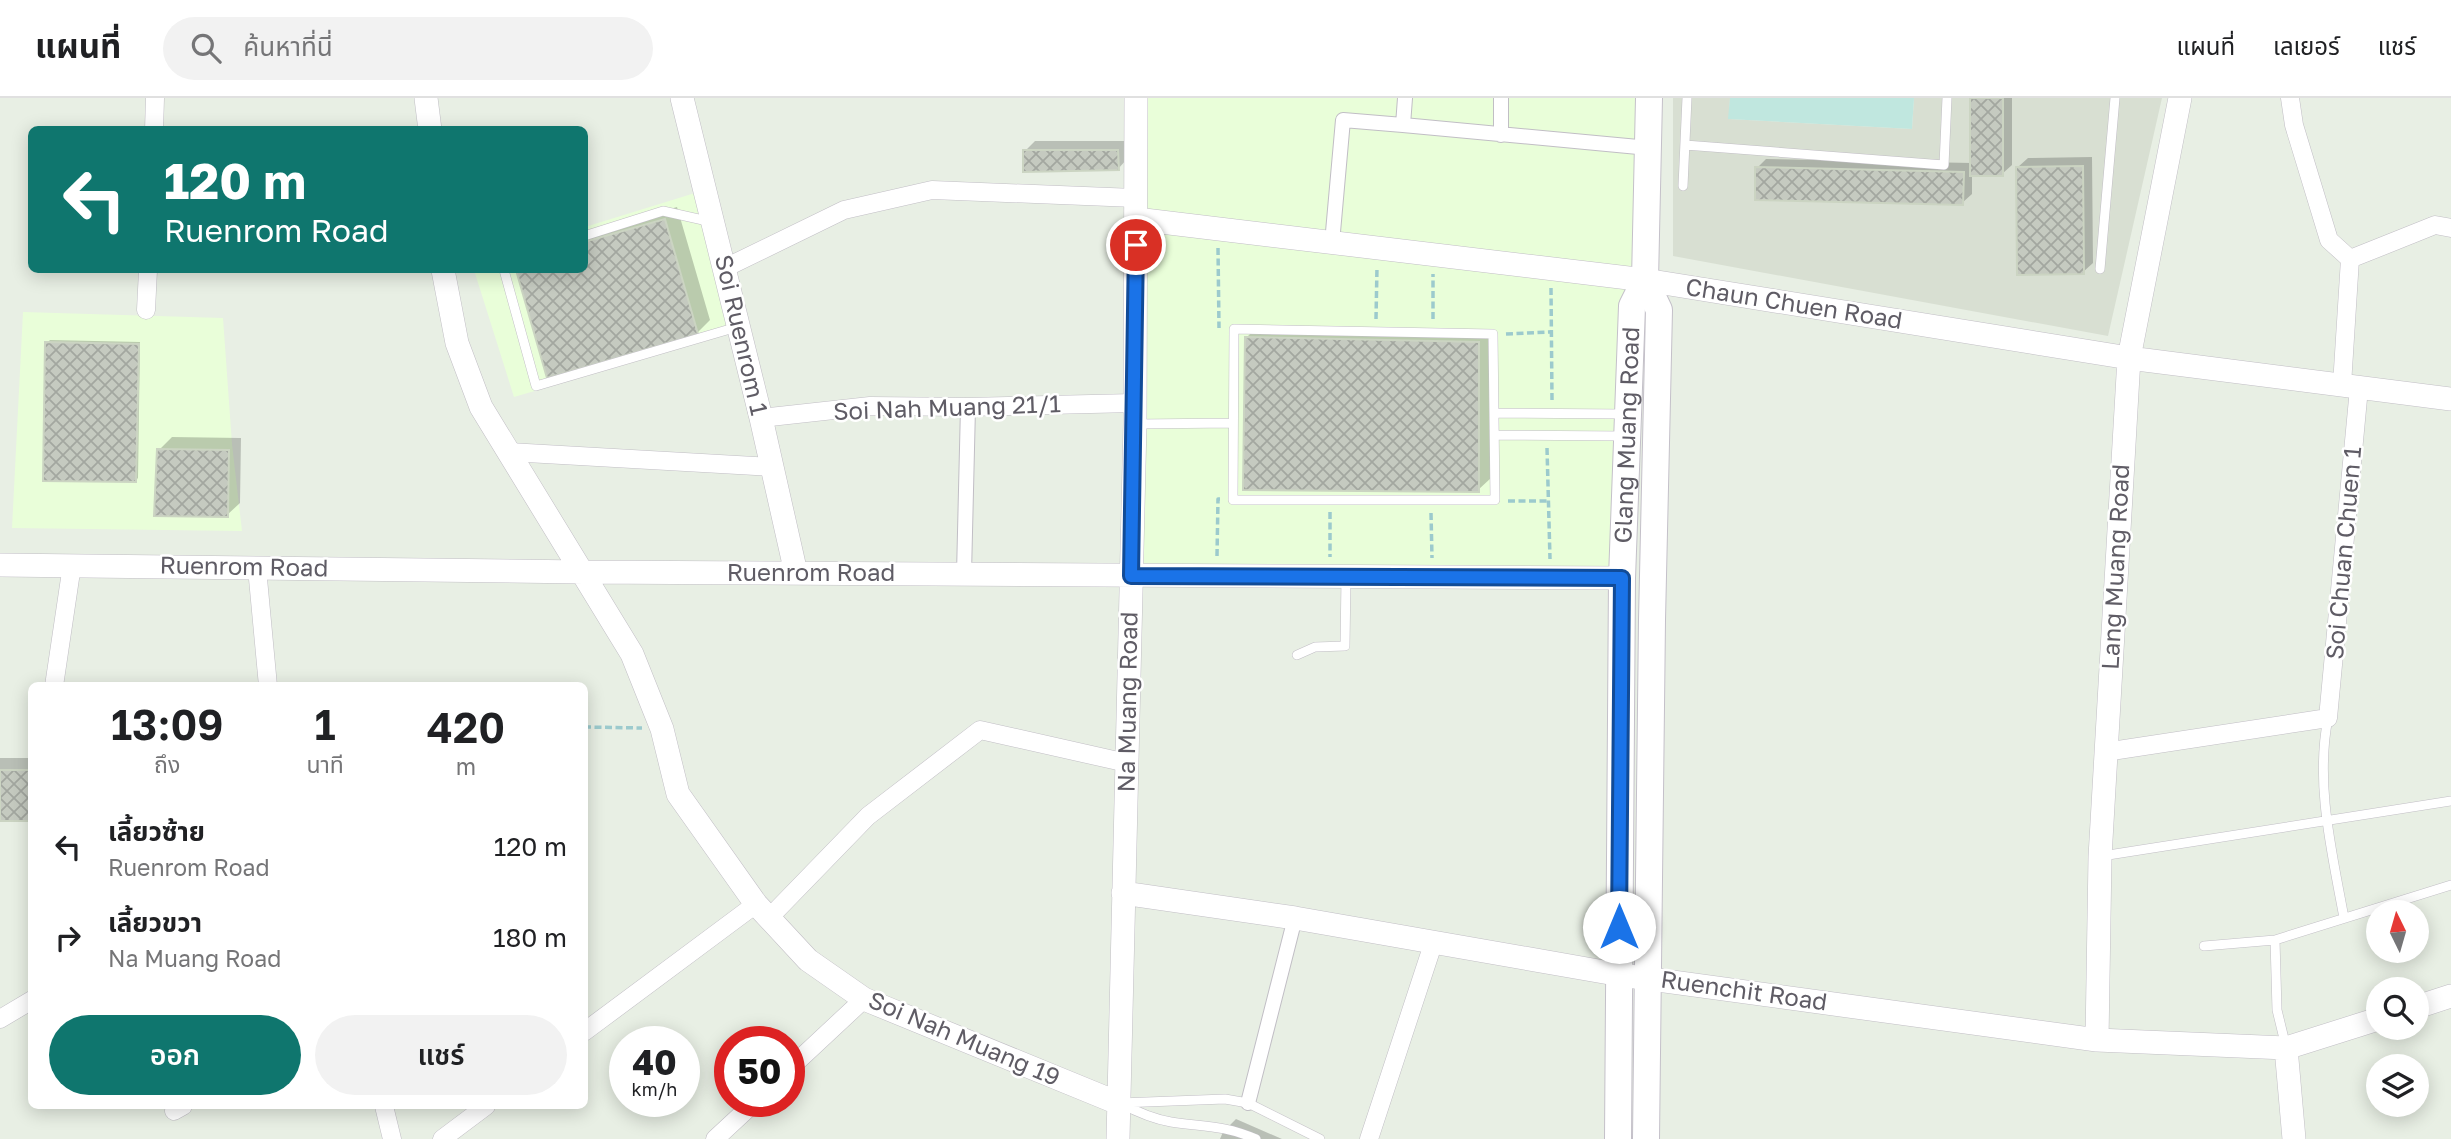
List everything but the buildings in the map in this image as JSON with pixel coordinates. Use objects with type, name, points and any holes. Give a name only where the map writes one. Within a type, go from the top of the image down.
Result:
[{"type":"main road","name":"Glang Muang Road","points":[[1618,1139],[1622,578],[1632,306],[1645,280],[1648,98]]},
{"type":"main road","name":"Glang Muang Road","points":[[1645,280],[1659,310],[1646,1139]]},
{"type":"main road","points":[[1622,578],[1654,580]]},
{"type":"street","points":[[154,126],[155,98]]},
{"type":"street","points":[[426,98],[429,126]]},
{"type":"street","name":"Soi Ruenrom 1","points":[[682,98],[739,326],[796,573]]},
{"type":"street","name":"Na Muang Road","points":[[1118,1139],[1134,413],[1136,98]]},
{"type":"street","points":[[1403,125],[1405,98]]},
{"type":"street","points":[[1501,135],[1502,98]]},
{"type":"street","name":"Lang Muang Road","points":[[2097,1040],[2100,857],[2129,358],[2180,98]]},
{"type":"street","points":[[2290,98],[2294,125],[2329,240],[2350,259],[2435,225],[2451,228]]},
{"type":"street","points":[[1332,243],[1343,120],[1649,148]]},
{"type":"street","points":[[725,268],[844,210],[932,190],[1136,208]]},
{"type":"street","name":"Chaun Chuen Road","points":[[1136,208],[1217,229],[1645,280],[2129,358],[2451,399]]},
{"type":"street","name":"Soi Chuan Chuen 1","points":[[2328,718],[2351,387],[2350,259]]},
{"type":"street","points":[[146,310],[148,273]]},
{"type":"street","name":"Soi Nah Muang 19","points":[[444,273],[457,343],[481,407],[632,654],[662,729],[678,794],[763,911],[808,960],[864,999],[1118,1103]]},
{"type":"street","name":"Soi Nah Muang 21/1","points":[[761,418],[870,406],[1134,413]]},
{"type":"street","points":[[964,574],[968,407]]},
{"type":"street","points":[[509,452],[772,467]]},
{"type":"street","name":"Ruenrom Road","points":[[0,565],[584,572],[1622,578]]},
{"type":"street","points":[[55,682],[72,565]]},
{"type":"street","points":[[257,568],[268,682]]},
{"type":"street","points":[[2105,752],[2328,718]]},
{"type":"street","points":[[588,1029],[763,911],[868,816],[981,730],[1127,763]]},
{"type":"street","name":"Ruenchit Road","points":[[1123,892],[1434,941],[1621,975],[2097,1040],[2287,1048]]},
{"type":"street","points":[[1248,1103],[1295,918]]},
{"type":"street","points":[[1369,1139],[1434,941]]},
{"type":"street","points":[[2429,1003],[2451,996]]},
{"type":"street","points":[[805,1054],[864,999]]},
{"type":"street","points":[[0,1019],[28,1002]]},
{"type":"street","points":[[2294,1139],[2287,1048],[2366,1023]]},
{"type":"street","points":[[385,1109],[392,1139]]},
{"type":"street","points":[[442,1139],[482,1109]]},
{"type":"street","points":[[715,1139],[739,1117]]},
{"type":"lane","points":[[1683,187],[1687,98]]},
{"type":"lane","points":[[1685,145],[1944,164],[1948,98]]},
{"type":"lane","points":[[2100,269],[2115,98]]},
{"type":"lane","points":[[588,235],[663,211],[703,220],[713,219]]},
{"type":"lane","points":[[505,273],[536,386],[739,326]]},
{"type":"lane","points":[[1234,329],[1493,334],[1496,500],[1233,500],[1234,329]]},
{"type":"lane","points":[[1134,413],[1233,423]]},
{"type":"lane","points":[[1494,414],[1552,414],[1627,425]]},
{"type":"lane","points":[[1495,435],[1547,436],[1627,425]]},
{"type":"lane","points":[[1297,654],[1315,648],[1345,646],[1338,577]]},
{"type":"lane","points":[[2328,718],[2323,744],[2327,820],[2344,918]]},
{"type":"lane","points":[[2100,857],[2451,801]]},
{"type":"lane","points":[[2204,946],[2274,940],[2451,885]]},
{"type":"lane","points":[[2274,940],[2277,1010],[2287,1048]]},
{"type":"lane","points":[[1118,1103],[1225,1099],[1248,1103],[1320,1139]]},
{"type":"lane","points":[[1118,1103],[1146,1116],[1170,1122],[1221,1126],[1256,1139]]},
{"type":"path","points":[[1217,229],[1219,329],[1234,329]]},
{"type":"path","points":[[1376,333],[1377,248]]},
{"type":"path","points":[[1433,254],[1433,334]]},
{"type":"path","points":[[1551,269],[1552,414]]},
{"type":"path","points":[[1493,334],[1551,332]]},
{"type":"path","points":[[1547,436],[1551,579]]},
{"type":"path","points":[[1216,575],[1218,499],[1233,500]]},
{"type":"path","points":[[1330,500],[1338,577]]},
{"type":"path","points":[[1431,500],[1432,578]]},
{"type":"path","points":[[1496,500],[1548,501]]},
{"type":"path","points":[[588,727],[662,729]]},
{"type":"shaded area","points":[[1136,98],[1649,98],[1631,283],[1613,574],[1131,576]]},
{"type":"shaded area","points":[[1673,98],[1730,98],[1729,119],[1912,129],[1914,98],[2162,98],[2108,336],[1673,256]]},
{"type":"shaded area","points":[[1730,98],[1914,98],[1912,129],[1728,119]]},
{"type":"shaded area","points":[[695,193],[733,333],[514,397],[475,273],[588,273],[588,226]]},
{"type":"shaded area","points":[[23,312],[223,318],[232,444],[242,531],[12,528]]},
{"type":"route","points":[[1136,245],[1131,576],[1622,578],[1619,927]]}]
